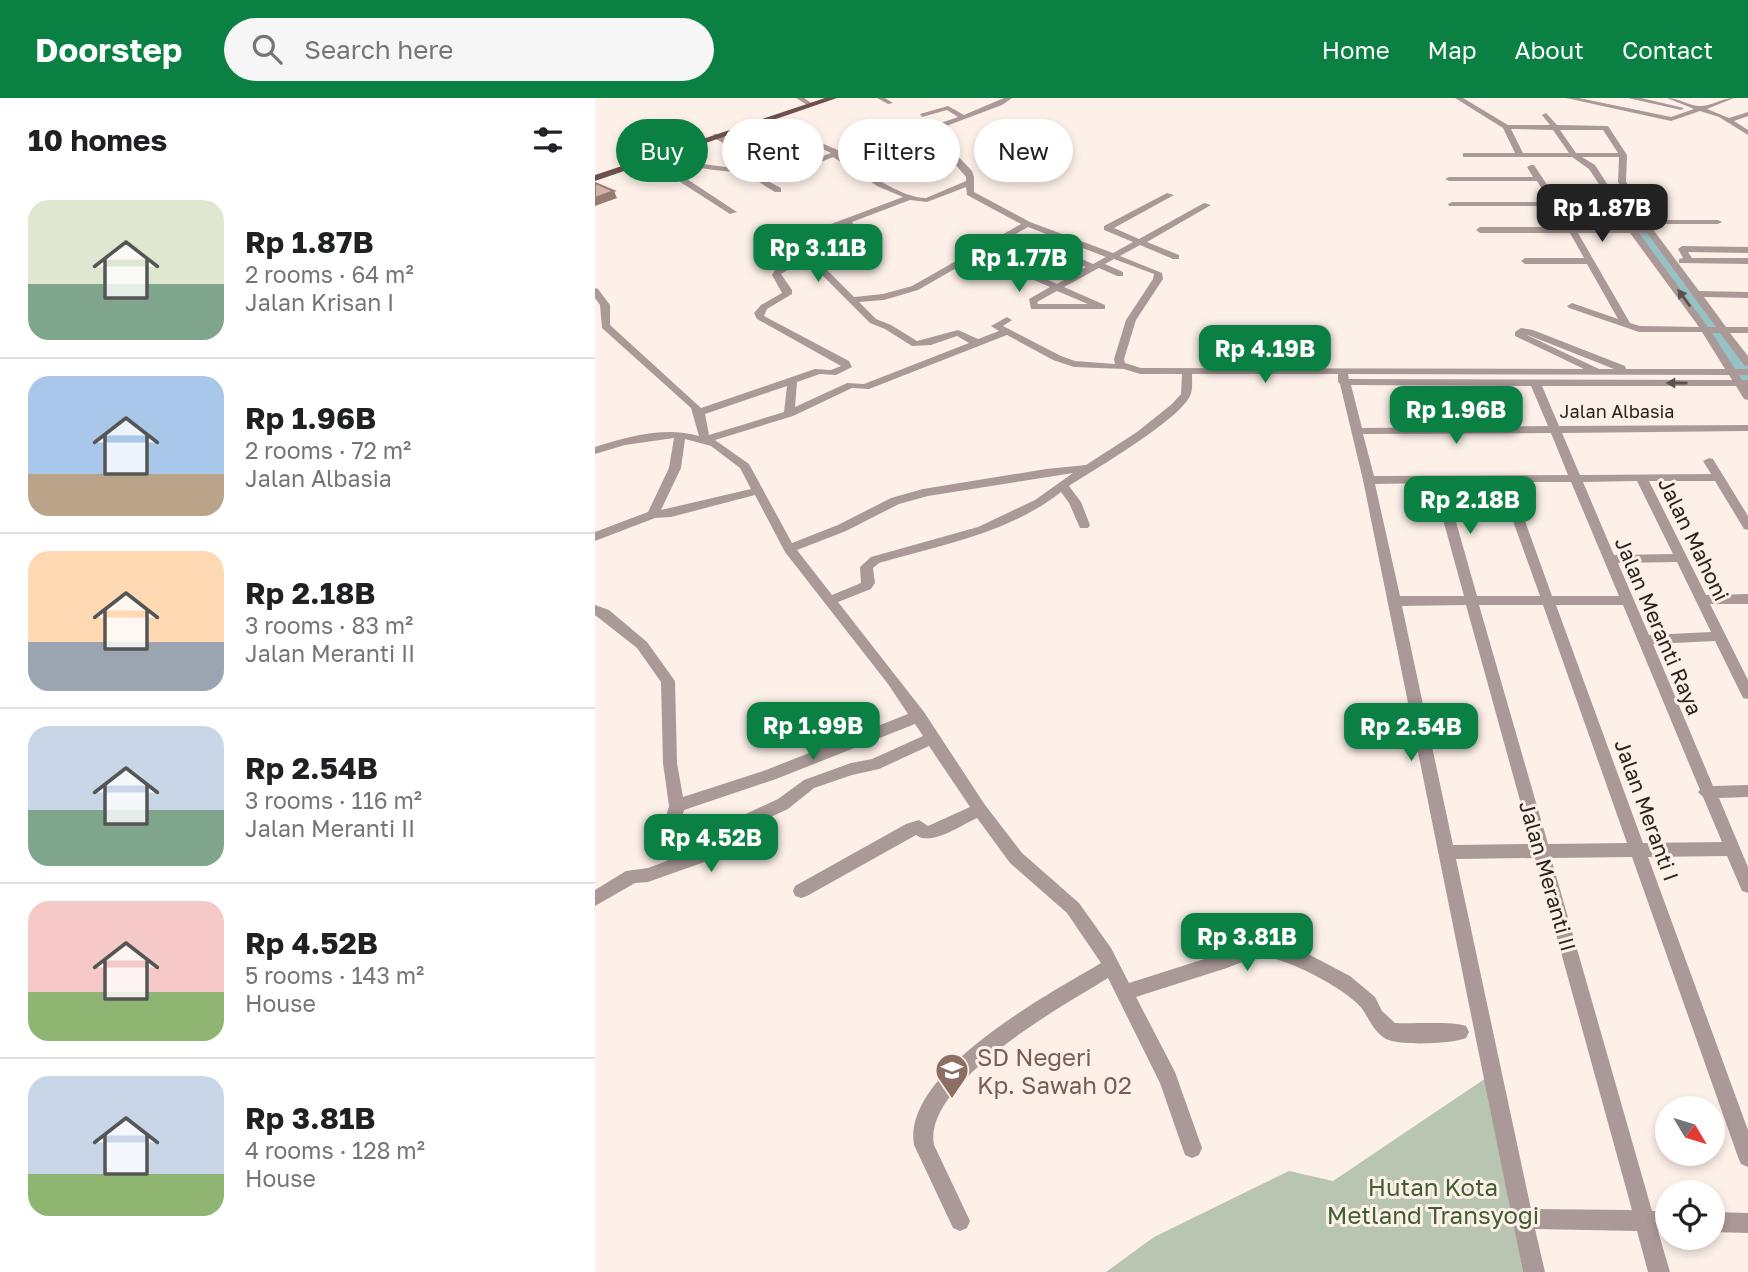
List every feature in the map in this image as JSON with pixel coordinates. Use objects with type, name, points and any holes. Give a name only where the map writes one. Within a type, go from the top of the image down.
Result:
[{"type":"main road","points":[[708,139],[833,98]]},
{"type":"main road","points":[[595,178],[616,171]]},
{"type":"street","points":[[799,98],[811,105]]},
{"type":"street","points":[[880,98],[890,103]]},
{"type":"street","points":[[1009,98],[938,127],[935,135],[971,177],[969,183],[973,196],[1027,224],[1154,270],[1160,276],[1131,320],[1119,359],[1122,367]]},
{"type":"street","points":[[1458,98],[1506,127],[1605,128],[1623,155],[1622,182],[1649,220],[1718,222]]},
{"type":"street","points":[[1569,98],[1671,119],[1724,99]]},
{"type":"street","points":[[1630,98],[1697,109]]},
{"type":"street","points":[[1670,98],[1748,132]]},
{"type":"street","points":[[922,115],[949,108],[962,117]]},
{"type":"street","points":[[1727,121],[1748,114]]},
{"type":"street","points":[[1546,115],[1574,155],[1592,167],[1632,229],[1743,377],[1748,397]]},
{"type":"street","points":[[1506,127],[1520,155]]},
{"type":"street","points":[[717,136],[722,139]]},
{"type":"street","points":[[824,147],[838,153],[836,156]]},
{"type":"street","points":[[1465,155],[1623,155]]},
{"type":"street","points":[[836,156],[907,198],[927,200],[969,183]]},
{"type":"street","points":[[824,160],[836,156]]},
{"type":"street","points":[[1531,167],[1572,229],[1626,326]]},
{"type":"street","points":[[1449,180],[1539,179]]},
{"type":"street","points":[[685,182],[733,212]]},
{"type":"street","points":[[763,182],[778,190]]},
{"type":"street","points":[[1170,195],[1107,228],[1176,257]]},
{"type":"street","points":[[834,226],[907,198]]},
{"type":"street","points":[[1452,204],[1556,204]]},
{"type":"street","points":[[1002,263],[1057,287],[1103,306],[1038,308],[1032,305],[1032,301],[1057,287],[1096,265],[1114,255],[1137,242],[1207,205]]},
{"type":"street","points":[[699,412],[819,371],[838,372],[847,365],[760,317],[759,313],[764,307],[787,294],[776,275],[778,272],[849,231],[851,228],[847,221]]},
{"type":"street","points":[[852,300],[884,298],[915,288],[1027,224]]},
{"type":"street","points":[[1480,230],[1646,229],[1653,232],[1748,363]]},
{"type":"street","points":[[1037,243],[1120,274]]},
{"type":"street","points":[[1689,261],[1681,250],[1748,250]]},
{"type":"street","points":[[808,256],[873,321],[915,344],[958,333],[975,342]]},
{"type":"street","points":[[1525,261],[1588,261]]},
{"type":"street","points":[[1674,261],[1748,261]]},
{"type":"street","points":[[595,291],[605,305],[599,323],[699,412],[705,440]]},
{"type":"street","points":[[1699,294],[1748,295]]},
{"type":"street","points":[[1572,306],[1639,329],[1748,330]]},
{"type":"street","points":[[705,440],[789,414],[851,385],[865,387],[1007,326],[1057,358],[1074,363],[1140,371],[1627,371],[1743,377]]},
{"type":"street","points":[[1613,383],[1600,372],[1518,334],[1523,330],[1537,334],[1627,371]]},
{"type":"street","points":[[1342,370],[1343,382],[1359,431],[1534,1272]]},
{"type":"street","points":[[829,601],[866,586],[869,583],[866,567],[875,560],[982,530],[1039,503],[1086,468],[1141,434],[1182,400],[1187,389],[1187,371]]},
{"type":"street","points":[[1343,382],[1613,383],[1743,377]]},
{"type":"street","points":[[789,414],[792,382]]},
{"type":"street","name":"Jalan Meranti Raya","points":[[1535,382],[1748,886]]},
{"type":"street","name":"Jalan Albasia","points":[[1359,431],[1748,428]]},
{"type":"street","points":[[653,514],[675,468],[680,434]]},
{"type":"street","points":[[595,451],[624,442],[680,434],[705,440],[729,452],[745,466],[789,549],[919,716],[980,810],[1016,858],[1073,908],[1112,966],[1123,993],[1168,1079],[1192,1148]]},
{"type":"street","points":[[1709,461],[1748,526]]},
{"type":"street","points":[[789,549],[842,528],[895,501],[927,492],[1086,468]]},
{"type":"street","name":"Jalan Mahoni","points":[[1641,477],[1748,694]]},
{"type":"street","points":[[1369,480],[1719,477]]},
{"type":"street","name":"Jalan Meranti I","points":[[1504,479],[1748,1157]]},
{"type":"street","name":"Jalan Meranti II","points":[[1438,480],[1659,1272]]},
{"type":"street","points":[[1062,485],[1075,502],[1084,525]]},
{"type":"street","points":[[595,537],[653,514],[671,513],[757,491]]},
{"type":"street","points":[[1608,559],[1680,558]]},
{"type":"street","points":[[1395,601],[1547,598],[1627,600]]},
{"type":"street","points":[[1700,600],[1748,599]]},
{"type":"street","points":[[595,610],[604,613],[642,645],[668,681],[670,763],[677,806],[670,831],[676,866]]},
{"type":"street","points":[[1643,640],[1718,636]]},
{"type":"street","points":[[677,806],[771,775],[919,716]]},
{"type":"street","points":[[595,899],[621,881],[676,866],[736,843],[743,834],[741,824],[783,804],[809,784],[851,769],[874,765],[932,738]]},
{"type":"street","points":[[1706,792],[1748,791]]},
{"type":"street","points":[[801,891],[912,829],[919,827],[924,834],[928,833],[980,810]]},
{"type":"street","points":[[1448,852],[1732,849]]},
{"type":"street","points":[[1123,993],[1261,949],[1304,961],[1344,982],[1369,1003],[1376,1017],[1391,1032],[1460,1032]]},
{"type":"street","points":[[960,1221],[923,1140],[926,1122],[935,1102],[948,1083],[982,1049],[1112,966]]},
{"type":"street","points":[[1522,1219],[1655,1221]]},
{"type":"street","points":[[1725,1222],[1748,1223]]},
{"type":"green space","name":"Hutan Kota Metland Transyogi","points":[[1486,1078],[1523,1272],[1106,1272],[1154,1237],[1289,1171],[1333,1181]]},
{"type":"building","points":[[595,183],[614,191],[595,198]]},
{"type":"waterway","points":[[1643,230],[1748,381]]},
{"type":"place","name":"SD Negeri Kp. Sawah 02","points":[[952,1100]]}]
